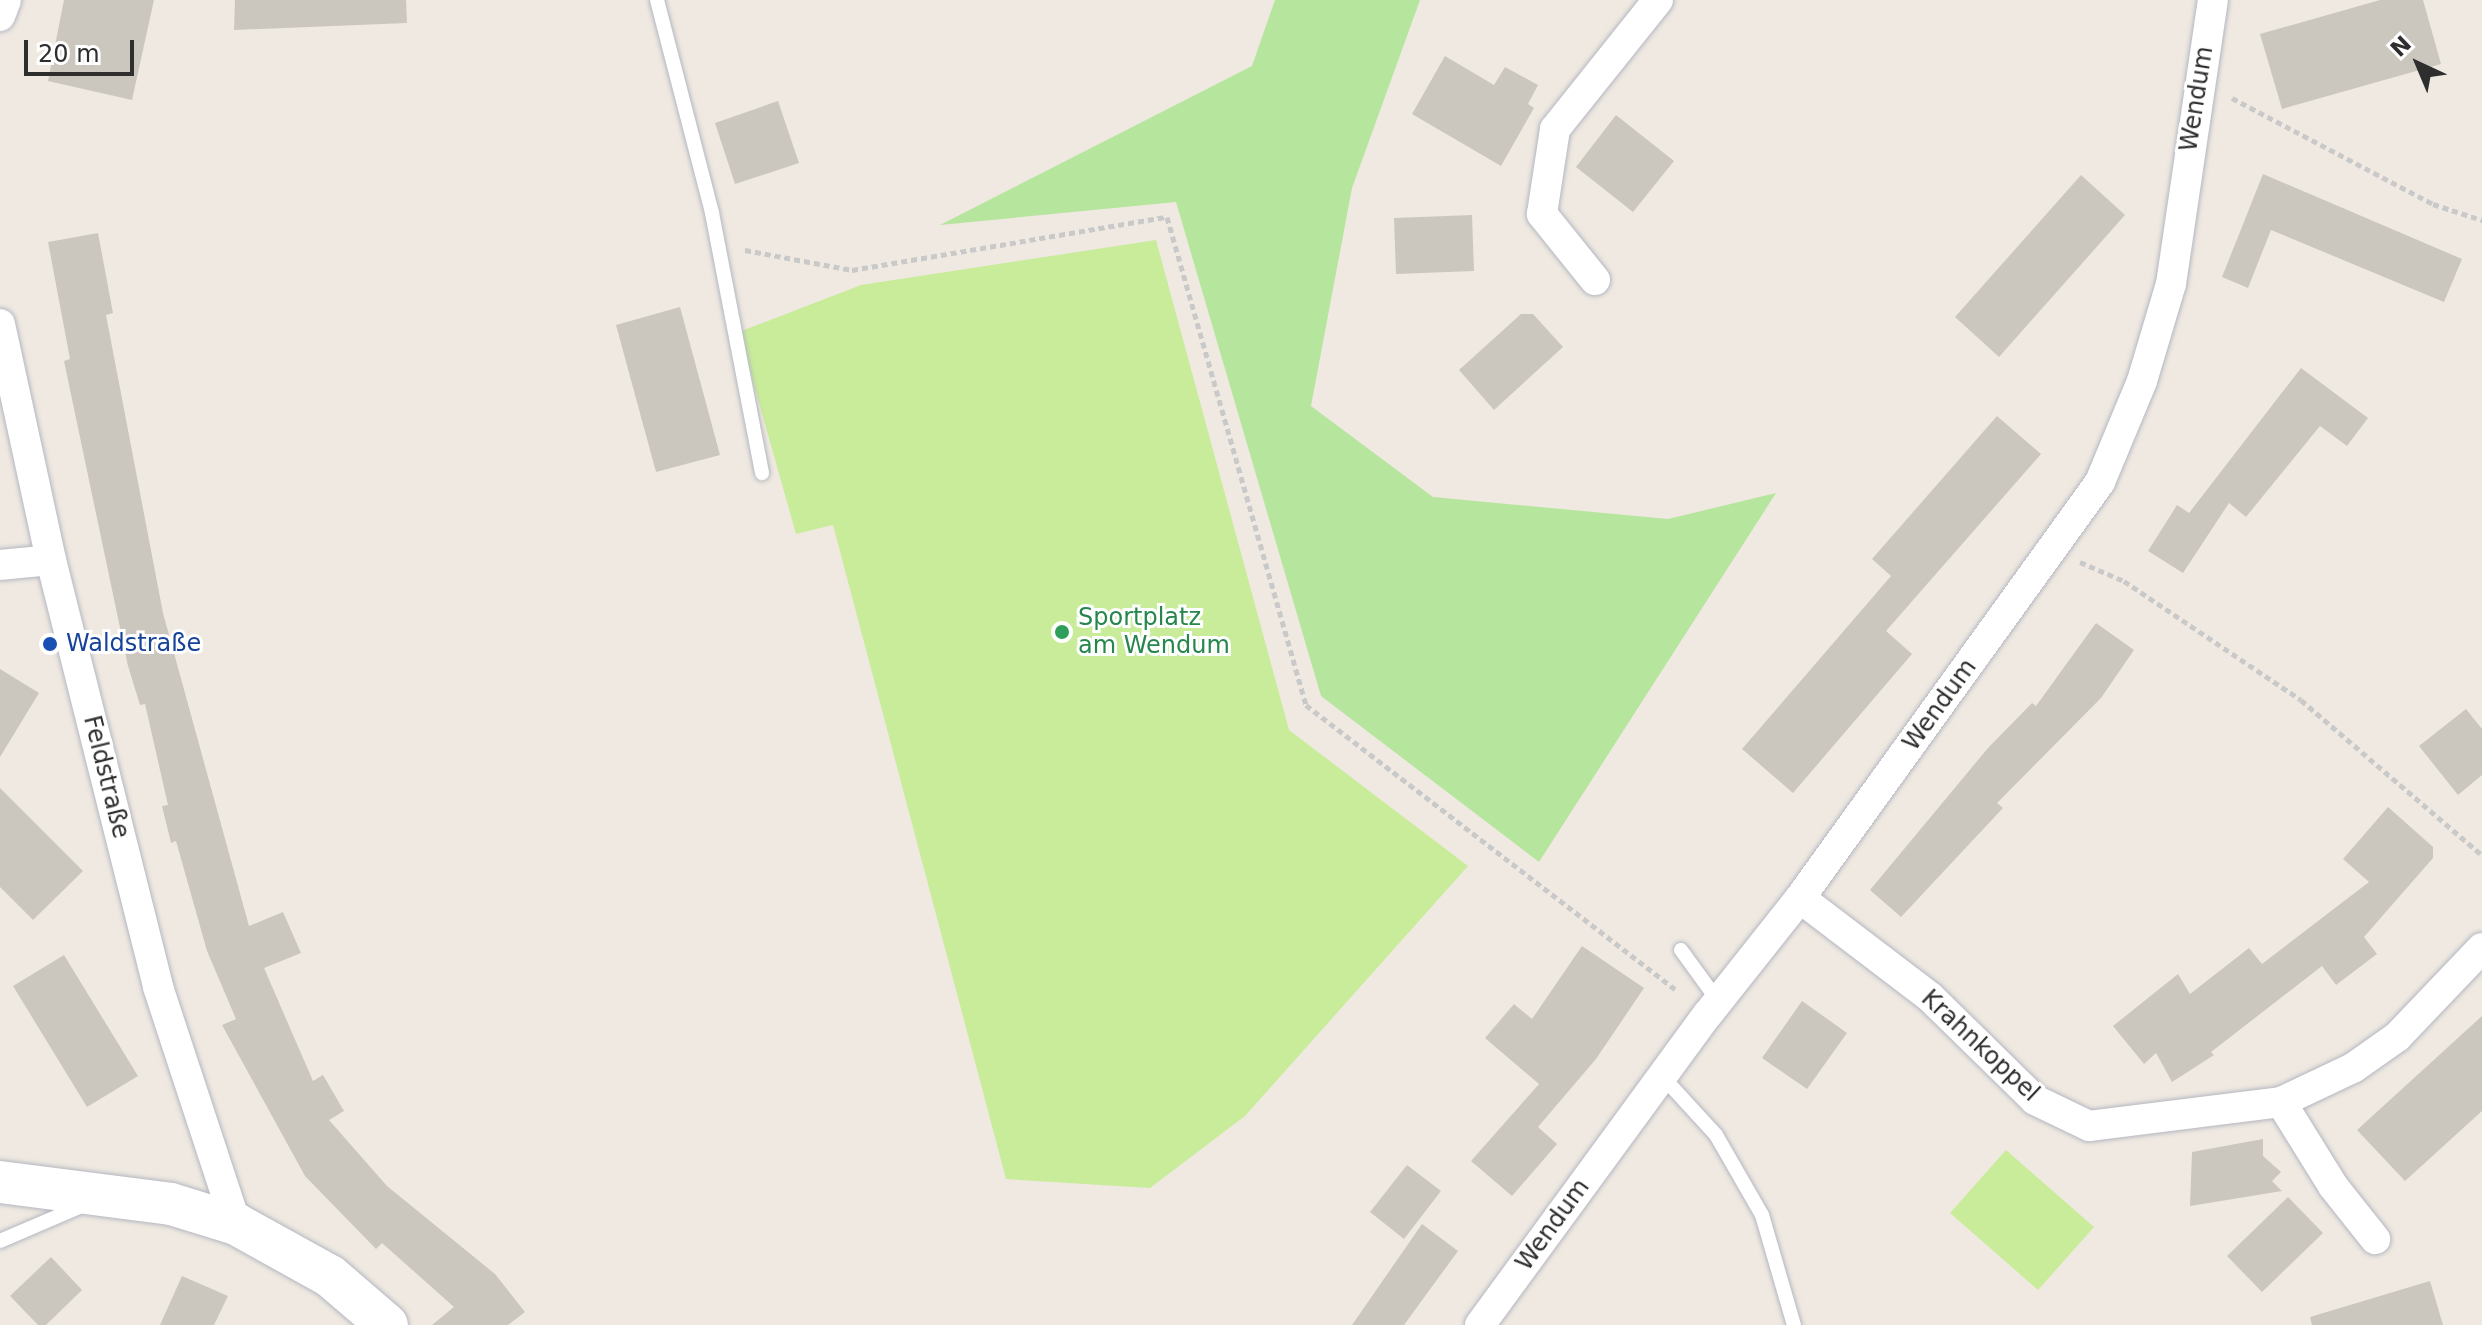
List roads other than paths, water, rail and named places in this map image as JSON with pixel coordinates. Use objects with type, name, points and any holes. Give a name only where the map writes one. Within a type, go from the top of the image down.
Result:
[{"type":"main road","points":[[0,1182],[171,1204],[236,1224],[330,1276],[384,1324]]},
{"type":"street","points":[[0,16],[6,0]]},
{"type":"street","points":[[1595,280],[1542,214],[1555,129],[1658,0]]},
{"type":"street","name":"Wendum","points":[[1480,1325],[1662,1075],[1800,898],[2100,482],[2142,381],[2171,284],[2198,81],[2213,0]]},
{"type":"street","name":"Feldstraße","points":[[0,324],[51,560],[158,987],[236,1224]]},
{"type":"street","points":[[0,565],[51,560]]},
{"type":"street","name":"Krahnkoppel","points":[[1800,898],[1930,997],[2035,1100],[2089,1126],[2281,1102],[2353,1068],[2397,1037],[2482,948]]},
{"type":"street","points":[[2281,1102],[2325,1174],[2375,1239]]},
{"type":"lane","points":[[657,0],[720,245],[762,473]]},
{"type":"lane","points":[[1681,950],[1713,1008]]},
{"type":"lane","points":[[1662,1075],[1716,1135],[1762,1215],[1794,1325]]},
{"type":"lane","points":[[0,1241],[109,1195]]},
{"type":"place","name":"Sportplatz am Wendum","points":[[1062,632]]},
{"type":"place","name":"Waldstraße","points":[[50,644]]}]
